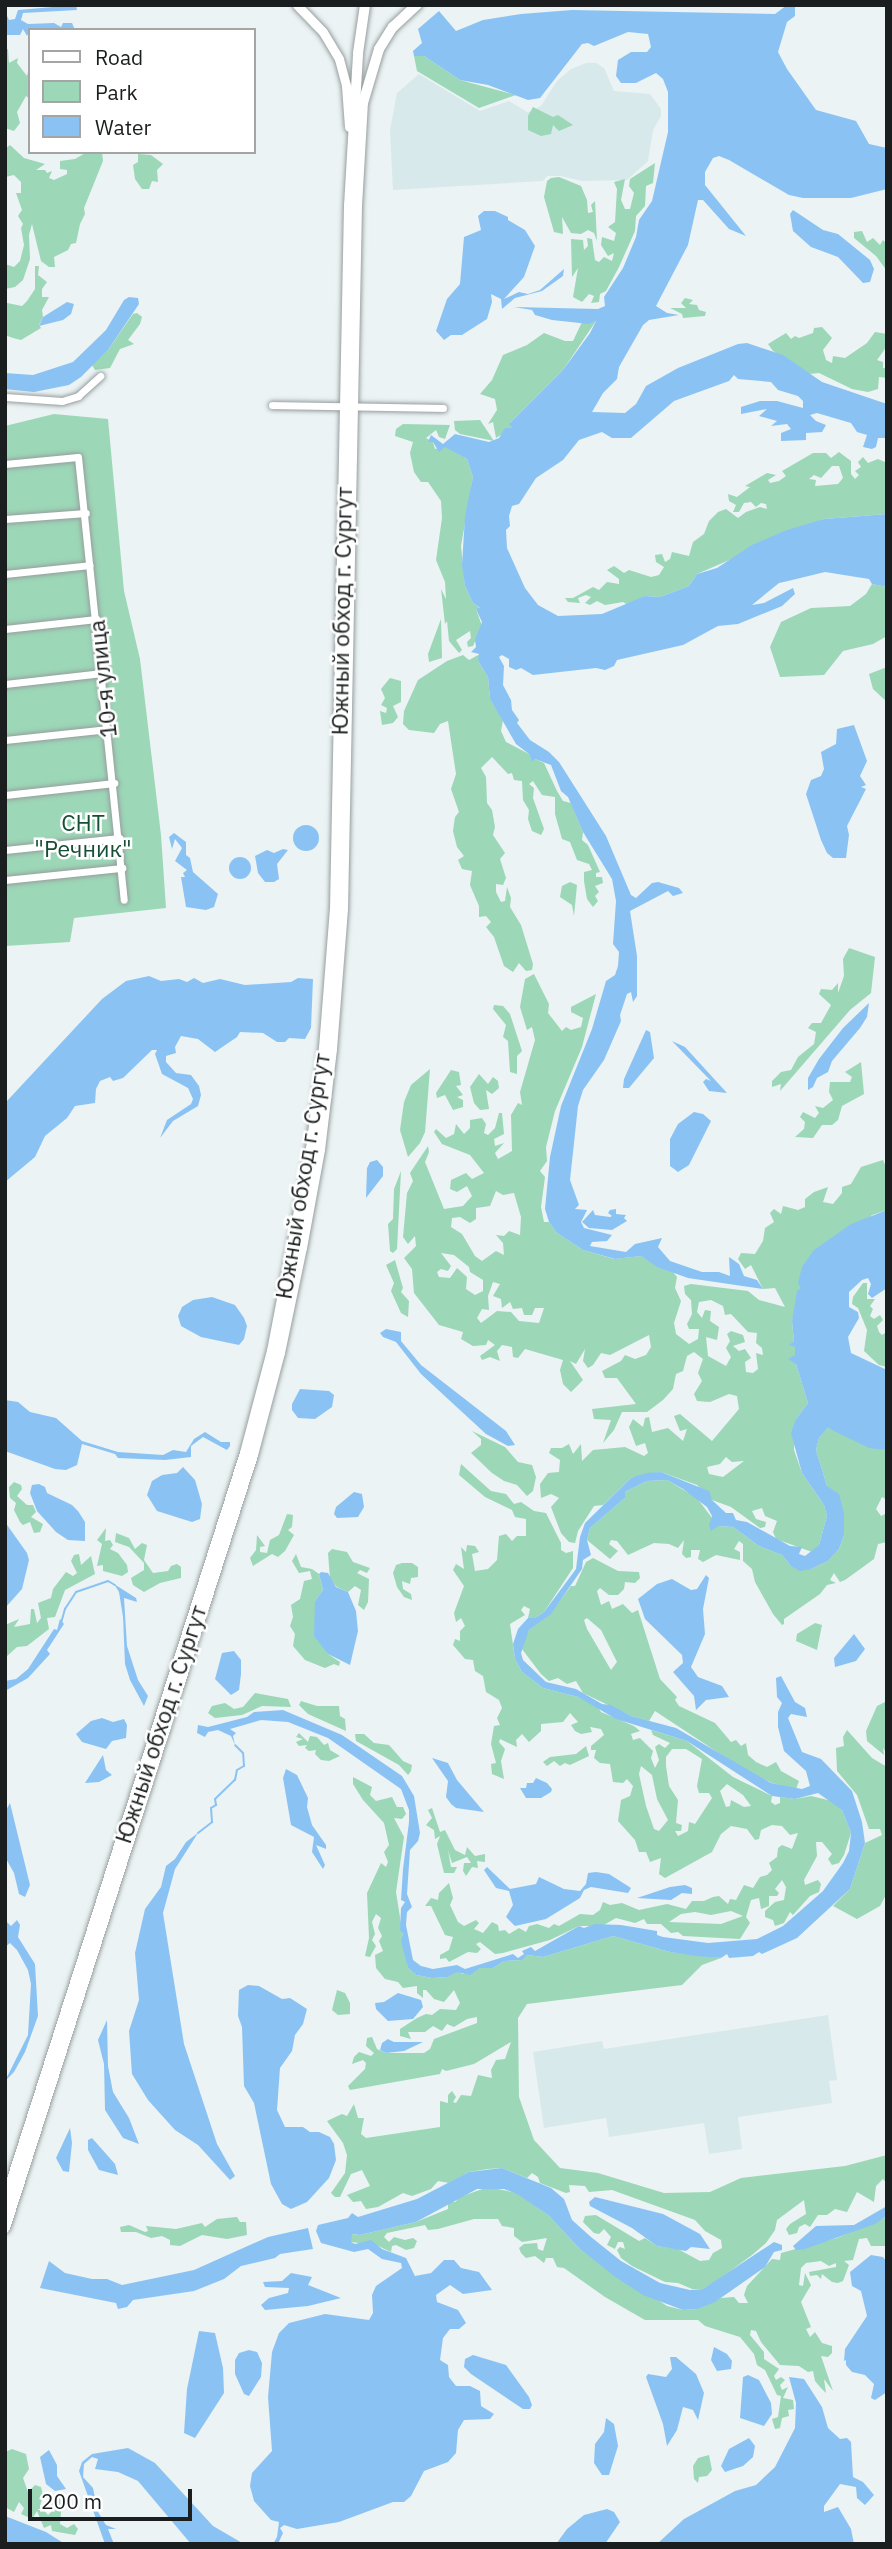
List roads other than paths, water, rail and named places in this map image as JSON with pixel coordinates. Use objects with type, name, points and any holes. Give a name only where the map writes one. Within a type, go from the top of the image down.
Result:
[{"type":"highway","name":"Южный обход г. Сургут","points":[[5,2228],[249,1469],[280,1353],[320,1150],[332,1049],[342,921],[355,110],[358,53],[365,5]]},
{"type":"highway","name":"Южный обход г. Сургут","points":[[353,206],[362,112],[369,73],[385,39],[417,5]]},
{"type":"highway","name":"Южный обход г. Сургут","points":[[5,2201],[241,1466],[269,1364],[294,1246],[312,1149],[324,1048],[335,909],[349,406]]},
{"type":"main road","points":[[297,5],[323,32],[343,73],[349,121],[353,206]]},
{"type":"street","points":[[5,397],[62,401],[78,396],[100,376]]},
{"type":"street","points":[[272,405],[443,408]]},
{"type":"street","name":"10-я улица","points":[[5,464],[78,457],[86,513],[124,900]]},
{"type":"street","points":[[5,519],[86,513]]},
{"type":"street","points":[[5,574],[90,565]]},
{"type":"street","points":[[5,629],[96,619]]},
{"type":"street","points":[[5,684],[102,673]]},
{"type":"street","points":[[5,740],[108,729]]},
{"type":"street","points":[[5,795],[114,783]]},
{"type":"street","points":[[5,850],[119,838]]},
{"type":"street","points":[[5,880],[122,867]]},
{"type":"water","points":[[76,5],[77,10],[23,13],[21,20],[28,24],[54,23],[61,27],[63,23],[72,23],[74,28],[28,28],[27,36],[23,29],[20,35],[5,35],[5,12],[9,20],[15,19],[18,10]]},
{"type":"water","points":[[787,5],[795,5],[795,16],[787,22],[778,52],[787,69],[816,110],[856,121],[869,144],[887,148],[887,189],[851,198],[803,198],[789,195],[729,160],[719,156],[713,158],[705,172],[705,185],[746,236],[729,229],[703,200],[698,200],[688,245],[656,306],[667,313],[679,315],[649,320],[643,325],[619,367],[617,379],[603,393],[592,412],[625,413],[636,404],[646,386],[678,368],[738,344],[747,343],[783,355],[822,382],[887,404],[887,438],[878,438],[876,447],[872,449],[863,447],[867,435],[857,432],[851,423],[817,413],[810,415],[826,425],[822,432],[806,433],[806,440],[781,441],[781,433],[791,429],[787,424],[771,426],[777,421],[759,416],[767,409],[741,414],[741,407],[760,401],[777,401],[803,408],[803,401],[798,396],[778,390],[771,382],[738,379],[734,375],[729,381],[674,401],[631,438],[612,438],[602,432],[579,440],[563,460],[536,478],[519,504],[512,506],[510,526],[506,530],[507,548],[525,588],[538,605],[558,616],[602,614],[645,596],[660,597],[689,586],[697,574],[717,568],[752,545],[787,530],[824,519],[887,514],[887,587],[872,584],[869,579],[825,572],[779,583],[752,605],[764,603],[793,588],[795,594],[782,606],[738,624],[718,626],[683,645],[617,660],[614,666],[605,670],[596,668],[533,675],[521,668],[516,670],[509,667],[509,659],[502,655],[499,657],[504,666],[503,685],[511,700],[512,710],[519,720],[517,723],[530,740],[559,762],[606,836],[631,895],[636,898],[652,883],[658,882],[679,888],[683,893],[673,896],[668,891],[630,911],[637,956],[637,996],[633,1002],[631,992],[627,994],[620,1015],[621,1021],[604,1060],[583,1090],[578,1106],[570,1180],[579,1205],[575,1209],[587,1210],[581,1222],[584,1228],[612,1235],[607,1241],[592,1242],[590,1246],[626,1252],[635,1244],[662,1238],[658,1247],[670,1261],[702,1272],[719,1272],[730,1276],[729,1257],[739,1264],[744,1276],[757,1280],[763,1289],[688,1278],[657,1267],[641,1256],[615,1259],[583,1250],[557,1233],[549,1222],[545,1209],[550,1157],[561,1106],[592,1029],[606,981],[615,975],[618,966],[619,952],[613,944],[616,901],[612,879],[583,832],[568,797],[561,791],[551,765],[535,759],[532,762],[529,754],[516,744],[490,699],[488,677],[478,661],[479,654],[471,652],[476,647],[475,640],[482,622],[476,609],[480,608],[473,603],[465,586],[462,565],[465,516],[473,477],[467,459],[445,447],[439,452],[433,442],[428,442],[431,435],[443,444],[455,434],[489,442],[499,438],[505,428],[512,428],[509,424],[563,370],[590,333],[596,321],[589,324],[552,320],[535,315],[532,310],[514,307],[598,309],[605,306],[604,297],[623,268],[636,237],[639,220],[652,201],[668,132],[668,92],[663,79],[656,73],[636,83],[621,83],[616,76],[618,60],[631,52],[647,52],[651,47],[648,34],[628,32],[594,46],[582,44],[540,98],[528,100],[488,85],[460,80],[424,56],[414,56],[413,51],[422,43],[418,29],[439,11],[456,31],[483,20],[521,14],[572,10],[775,14]]},
{"type":"water","points":[[793,210],[823,230],[838,234],[870,260],[874,269],[870,282],[863,283],[838,257],[811,247],[793,231],[790,214]]},
{"type":"water","points":[[484,211],[495,211],[508,217],[508,220],[525,230],[535,246],[524,277],[504,299],[519,292],[528,294],[540,290],[564,269],[563,276],[542,291],[515,298],[502,309],[501,299],[491,294],[492,302],[487,319],[462,335],[451,335],[444,340],[436,331],[447,299],[460,284],[464,237],[481,230],[478,216]]},
{"type":"water","points":[[129,297],[138,298],[139,304],[108,350],[81,377],[69,385],[34,392],[5,389],[5,373],[33,375],[73,362],[106,330],[124,300]]},
{"type":"water","points":[[67,302],[74,304],[71,314],[63,320],[39,326],[43,317]]},
{"type":"water","points":[[854,725],[867,761],[860,776],[866,785],[861,787],[866,789],[847,826],[849,835],[846,858],[833,858],[827,853],[821,840],[806,794],[811,780],[821,776],[824,769],[821,752],[836,744],[837,729]]},
{"type":"water","points":[[306,825],[315,829],[319,838],[315,847],[306,851],[297,847],[293,838],[297,829]]},
{"type":"water","points":[[174,833],[186,842],[186,855],[190,858],[193,872],[218,894],[214,907],[206,910],[186,907],[181,877],[185,877],[183,873],[187,870],[175,861],[182,848],[175,839],[172,849],[169,837]]},
{"type":"water","points":[[267,850],[274,853],[288,850],[277,864],[279,879],[265,882],[258,873],[255,856]]},
{"type":"water","points":[[240,857],[248,860],[251,868],[248,876],[240,879],[232,876],[229,868],[232,860]]},
{"type":"water","points":[[149,976],[161,981],[179,979],[187,982],[194,978],[203,983],[220,979],[245,985],[291,982],[298,978],[313,979],[311,1028],[305,1039],[289,1038],[285,1042],[277,1042],[263,1033],[240,1032],[215,1052],[198,1039],[181,1036],[175,1047],[176,1053],[166,1056],[166,1062],[176,1073],[191,1075],[199,1086],[201,1095],[198,1106],[173,1121],[160,1138],[167,1120],[191,1104],[193,1099],[188,1088],[162,1074],[155,1054],[157,1050],[152,1050],[123,1078],[113,1081],[110,1077],[100,1081],[96,1089],[95,1103],[75,1106],[67,1118],[45,1136],[35,1157],[5,1182],[7,1101],[102,999],[126,981]]},
{"type":"water","points":[[869,1003],[867,1017],[860,1028],[832,1061],[828,1072],[817,1078],[813,1087],[808,1090],[808,1078],[819,1059],[843,1028]]},
{"type":"water","points":[[646,1030],[650,1032],[654,1058],[629,1088],[623,1088],[624,1079]]},
{"type":"water","points":[[672,1041],[685,1047],[727,1093],[709,1091],[703,1082],[706,1079],[711,1081]]},
{"type":"water","points":[[694,1112],[703,1114],[711,1121],[689,1165],[678,1172],[670,1166],[670,1139],[678,1124]]},
{"type":"water","points":[[377,1160],[383,1167],[383,1176],[366,1198],[367,1168],[370,1162]]},
{"type":"water","points":[[616,1209],[616,1214],[626,1215],[624,1218],[627,1221],[612,1230],[589,1228],[582,1222],[593,1210],[595,1215],[610,1217],[610,1210]]},
{"type":"water","points":[[887,1210],[887,1288],[872,1298],[868,1294],[871,1284],[868,1278],[849,1292],[849,1307],[858,1312],[859,1318],[848,1337],[851,1353],[887,1370],[887,1450],[869,1448],[828,1428],[819,1438],[816,1450],[827,1486],[839,1494],[844,1513],[844,1535],[839,1549],[828,1561],[800,1571],[791,1566],[782,1555],[759,1546],[733,1527],[718,1526],[711,1531],[709,1525],[712,1516],[707,1507],[683,1489],[667,1480],[647,1481],[625,1492],[625,1498],[590,1528],[587,1540],[591,1555],[583,1560],[582,1569],[551,1614],[529,1630],[521,1653],[523,1660],[546,1682],[576,1689],[631,1716],[676,1728],[771,1783],[802,1789],[810,1786],[806,1771],[784,1751],[778,1727],[778,1712],[782,1703],[777,1697],[776,1678],[781,1676],[795,1702],[805,1708],[807,1717],[791,1714],[788,1718],[802,1752],[821,1759],[852,1791],[862,1822],[865,1843],[850,1889],[797,1938],[753,1956],[696,1956],[670,1952],[613,1936],[543,1957],[527,1955],[523,1960],[504,1961],[493,1968],[480,1968],[470,1975],[456,1972],[448,1977],[432,1978],[416,1975],[408,1968],[401,1941],[403,1934],[400,1930],[401,1908],[405,1902],[401,1900],[409,1822],[409,1810],[401,1789],[328,1738],[288,1722],[261,1720],[230,1729],[236,1733],[233,1736],[235,1745],[231,1736],[218,1730],[208,1732],[205,1737],[197,1733],[198,1725],[208,1727],[247,1717],[254,1712],[283,1710],[342,1735],[402,1776],[414,1796],[420,1833],[418,1841],[410,1850],[407,1894],[412,1907],[407,1912],[406,1925],[413,1960],[421,1966],[433,1969],[457,1965],[465,1969],[513,1954],[518,1958],[524,1954],[522,1951],[531,1947],[535,1951],[579,1926],[584,1928],[595,1924],[657,1931],[657,1935],[663,1937],[708,1943],[757,1939],[783,1926],[823,1891],[843,1863],[849,1851],[851,1833],[842,1810],[818,1793],[795,1799],[772,1796],[687,1741],[616,1719],[578,1697],[543,1688],[522,1672],[515,1659],[513,1644],[518,1629],[528,1618],[535,1618],[544,1612],[576,1569],[580,1537],[585,1523],[631,1478],[646,1473],[661,1472],[709,1491],[712,1500],[726,1513],[733,1513],[736,1520],[747,1522],[790,1546],[802,1547],[799,1554],[805,1556],[819,1545],[827,1516],[824,1505],[802,1473],[791,1433],[796,1419],[808,1403],[796,1364],[788,1359],[795,1355],[795,1347],[789,1345],[794,1341],[792,1321],[797,1291],[801,1288],[798,1283],[802,1267],[814,1250],[851,1224]]},
{"type":"water","points":[[212,1297],[235,1305],[244,1318],[247,1326],[244,1339],[239,1345],[201,1337],[181,1326],[178,1316],[182,1307],[193,1300]]},
{"type":"water","points":[[386,1329],[401,1332],[401,1341],[421,1365],[506,1431],[515,1445],[508,1446],[486,1434],[421,1374],[396,1342],[383,1337],[380,1333]]},
{"type":"water","points":[[300,1389],[329,1391],[334,1395],[332,1407],[315,1419],[298,1418],[292,1410],[292,1404]]},
{"type":"water","points":[[5,1400],[18,1402],[30,1412],[56,1418],[82,1441],[118,1452],[163,1455],[173,1450],[186,1452],[194,1439],[205,1432],[221,1442],[230,1442],[230,1446],[227,1450],[203,1437],[191,1446],[191,1457],[165,1460],[118,1458],[115,1454],[82,1444],[77,1465],[66,1470],[55,1469],[5,1451]]},
{"type":"water","points":[[183,1467],[195,1480],[202,1504],[200,1519],[192,1522],[157,1511],[147,1495],[152,1481],[162,1475],[177,1473]]},
{"type":"water","points":[[32,1485],[45,1487],[47,1493],[72,1505],[78,1511],[85,1522],[85,1541],[68,1540],[56,1532],[37,1511],[30,1493]]},
{"type":"water","points":[[354,1492],[362,1494],[364,1507],[358,1517],[337,1518],[334,1514],[336,1507]]},
{"type":"water","points":[[5,1522],[29,1560],[22,1589],[5,1608]]},
{"type":"water","points":[[328,1573],[336,1587],[348,1592],[356,1611],[358,1631],[350,1665],[328,1654],[314,1636],[315,1601],[323,1590],[319,1574]]},
{"type":"water","points":[[706,1575],[709,1578],[703,1609],[705,1634],[691,1667],[698,1677],[722,1686],[729,1697],[706,1700],[696,1710],[694,1696],[673,1672],[683,1663],[682,1655],[645,1619],[638,1599],[657,1584],[672,1579],[691,1590],[697,1589]]},
{"type":"water","points":[[114,1584],[136,1598],[137,1602],[124,1598],[127,1646],[138,1680],[148,1696],[144,1706],[125,1664],[123,1617],[119,1592]]},
{"type":"water","points":[[60,1619],[64,1624],[47,1650],[50,1654],[28,1678],[5,1691],[5,1681],[16,1679],[28,1669],[54,1629],[57,1630]]},
{"type":"water","points":[[854,1634],[865,1649],[856,1661],[835,1667],[834,1658]]},
{"type":"water","points":[[234,1651],[241,1660],[241,1674],[239,1690],[231,1695],[215,1679],[222,1653]]},
{"type":"water","points":[[102,1718],[113,1722],[124,1719],[127,1725],[126,1738],[112,1741],[106,1749],[82,1742],[76,1734],[91,1721]]},
{"type":"water","points":[[103,1755],[106,1770],[112,1775],[99,1782],[85,1783]]},
{"type":"water","points":[[432,1758],[448,1763],[457,1780],[484,1812],[456,1808],[451,1804],[446,1797],[448,1781]]},
{"type":"water","points":[[286,1769],[297,1775],[308,1798],[307,1807],[312,1825],[326,1845],[326,1849],[316,1845],[325,1865],[323,1869],[312,1852],[314,1837],[291,1825],[283,1778]]},
{"type":"water","points":[[536,1778],[547,1783],[552,1789],[551,1792],[541,1798],[526,1798],[520,1788],[526,1788],[527,1783],[533,1783]]},
{"type":"water","points":[[10,1803],[30,1885],[25,1897],[19,1894],[14,1873],[5,1857],[5,1812]]},
{"type":"water","points":[[198,1833],[175,1869],[163,1913],[184,2044],[217,2144],[235,2176],[230,2180],[198,2145],[175,2130],[148,2100],[132,2074],[129,2031],[139,2000],[135,1953],[145,1909],[161,1887],[166,1866],[175,1859],[186,1842]]},
{"type":"water","points":[[487,1867],[510,1889],[536,1884],[539,1877],[564,1889],[580,1891],[586,1884],[588,1873],[596,1872],[609,1874],[631,1888],[628,1893],[591,1887],[584,1890],[580,1898],[546,1919],[515,1926],[506,1917],[513,1905],[509,1891],[496,1888],[484,1870]]},
{"type":"water","points":[[685,1885],[692,1888],[692,1894],[682,1893],[671,1900],[637,1898],[670,1887]]},
{"type":"water","points":[[5,1920],[11,1926],[17,1920],[20,1925],[18,1937],[35,1964],[38,2016],[25,2052],[14,2072],[5,2081],[28,2035],[31,1984],[28,1970],[17,1950],[10,1943],[5,1947]]},
{"type":"water","points":[[248,1985],[259,1986],[282,1999],[290,1998],[307,2009],[303,2024],[295,2035],[292,2051],[280,2068],[277,2110],[285,2127],[303,2127],[310,2132],[319,2132],[330,2137],[334,2144],[336,2160],[329,2178],[307,2202],[291,2209],[282,2204],[271,2184],[254,2103],[244,2086],[242,2027],[238,2016],[239,1990]]},
{"type":"water","points":[[398,1993],[421,2000],[423,2007],[413,2019],[388,2021],[376,2009],[375,2003],[384,2002]]},
{"type":"water","points":[[107,2020],[108,2066],[113,2092],[129,2118],[139,2144],[123,2138],[105,2110],[104,2064],[98,2040]]},
{"type":"water","points":[[388,2039],[394,2042],[423,2042],[404,2051],[386,2053],[380,2050],[382,2043]]},
{"type":"water","points":[[70,2128],[72,2143],[69,2172],[63,2171],[56,2158]]},
{"type":"water","points":[[92,2138],[115,2164],[118,2175],[99,2170],[88,2150],[88,2140]]},
{"type":"water","points":[[502,2168],[551,2188],[564,2199],[572,2220],[591,2237],[621,2261],[660,2283],[690,2290],[703,2289],[774,2242],[782,2245],[782,2250],[774,2252],[765,2267],[715,2302],[698,2309],[683,2310],[643,2295],[614,2276],[579,2248],[548,2215],[517,2194],[504,2189],[477,2189],[416,2222],[360,2235],[352,2234],[351,2242],[355,2244],[371,2240],[382,2249],[406,2258],[415,2276],[431,2273],[444,2260],[454,2260],[461,2268],[479,2272],[492,2290],[463,2294],[450,2285],[436,2295],[437,2302],[458,2310],[466,2323],[459,2329],[450,2329],[443,2338],[440,2360],[448,2365],[449,2377],[456,2386],[470,2386],[480,2391],[481,2406],[494,2414],[490,2419],[464,2420],[458,2430],[456,2453],[448,2462],[424,2471],[411,2496],[404,2502],[393,2502],[339,2522],[297,2529],[284,2525],[280,2528],[283,2533],[278,2544],[273,2544],[279,2522],[271,2520],[254,2501],[250,2486],[252,2473],[272,2451],[268,2397],[272,2352],[279,2333],[289,2323],[325,2314],[369,2320],[373,2313],[372,2295],[376,2286],[402,2268],[401,2263],[382,2259],[368,2249],[354,2252],[321,2243],[316,2231],[318,2225],[348,2218],[352,2213],[358,2217],[417,2199],[469,2172]]},
{"type":"water","points":[[595,2197],[663,2214],[700,2234],[710,2249],[691,2247],[686,2251],[657,2246],[632,2228],[590,2206],[589,2202]]},
{"type":"water","points":[[887,2206],[887,2216],[875,2224],[805,2249],[796,2250],[793,2246],[816,2226],[854,2225]]},
{"type":"water","points":[[308,2228],[313,2249],[280,2254],[275,2258],[241,2266],[224,2279],[194,2291],[133,2300],[127,2307],[118,2309],[116,2303],[40,2288],[49,2261],[65,2273],[92,2279],[107,2279],[122,2285],[194,2270],[268,2237]]},
{"type":"water","points":[[871,2255],[883,2257],[887,2262],[887,2392],[875,2400],[871,2398],[874,2384],[865,2375],[852,2372],[846,2365],[846,2360],[844,2361],[845,2349],[867,2316],[861,2291],[852,2286],[850,2272]]},
{"type":"water","points":[[291,2273],[312,2277],[308,2285],[341,2298],[308,2306],[265,2310],[261,2305],[269,2298],[288,2293],[289,2288],[265,2287],[263,2282],[282,2281]]},
{"type":"water","points":[[199,2331],[215,2333],[223,2368],[224,2393],[195,2438],[184,2433],[187,2389]]},
{"type":"water","points":[[714,2347],[727,2354],[732,2361],[731,2369],[717,2371],[711,2360]]},
{"type":"water","points":[[249,2350],[257,2352],[262,2363],[261,2377],[249,2396],[244,2394],[235,2374],[235,2360],[239,2353]]},
{"type":"water","points":[[473,2355],[506,2365],[529,2397],[532,2405],[530,2409],[523,2409],[471,2374],[464,2367],[465,2359]]},
{"type":"water","points":[[670,2357],[676,2357],[696,2374],[704,2393],[698,2420],[693,2410],[683,2407],[677,2430],[667,2446],[663,2424],[646,2377],[648,2374],[666,2377],[672,2369]]},
{"type":"water","points":[[748,2375],[759,2380],[771,2403],[772,2414],[764,2426],[740,2418],[743,2377]]},
{"type":"water","points":[[789,2377],[804,2379],[822,2407],[828,2428],[840,2439],[847,2438],[851,2442],[853,2477],[863,2482],[874,2495],[865,2505],[857,2498],[856,2487],[840,2484],[824,2506],[824,2512],[838,2507],[851,2529],[854,2544],[657,2544],[684,2519],[735,2491],[756,2485],[775,2467],[795,2428],[796,2403]]},
{"type":"water","points":[[606,2418],[614,2424],[618,2446],[609,2475],[602,2475],[594,2463],[595,2444],[604,2432]]},
{"type":"water","points":[[749,2438],[755,2446],[753,2457],[743,2466],[725,2472],[721,2466],[729,2449]]},
{"type":"water","points":[[128,2448],[155,2463],[213,2526],[244,2544],[191,2544],[138,2481],[118,2472],[95,2469],[98,2459],[92,2457],[84,2464],[83,2477],[93,2488],[98,2512],[106,2525],[116,2529],[108,2529],[114,2544],[105,2544],[79,2471],[82,2462],[92,2454]]},
{"type":"water","points":[[49,2450],[57,2465],[57,2476],[66,2489],[55,2491],[46,2484],[40,2457]]},
{"type":"water","points":[[607,2509],[614,2512],[620,2522],[605,2544],[556,2544],[567,2529],[584,2515]]},
{"type":"water","points":[[5,2516],[46,2532],[65,2544],[5,2544]]},
{"type":"waterway","points":[[61,1623],[65,1609],[76,1592],[108,1581],[115,1585]]},
{"type":"waterway","points":[[198,1833],[212,1822],[211,1808],[216,1805],[215,1799],[235,1780],[237,1770],[244,1766],[243,1753],[235,1745]]},
{"type":"park label","name":"СНТ \"Речник\"","points":[[83,835]]}]
